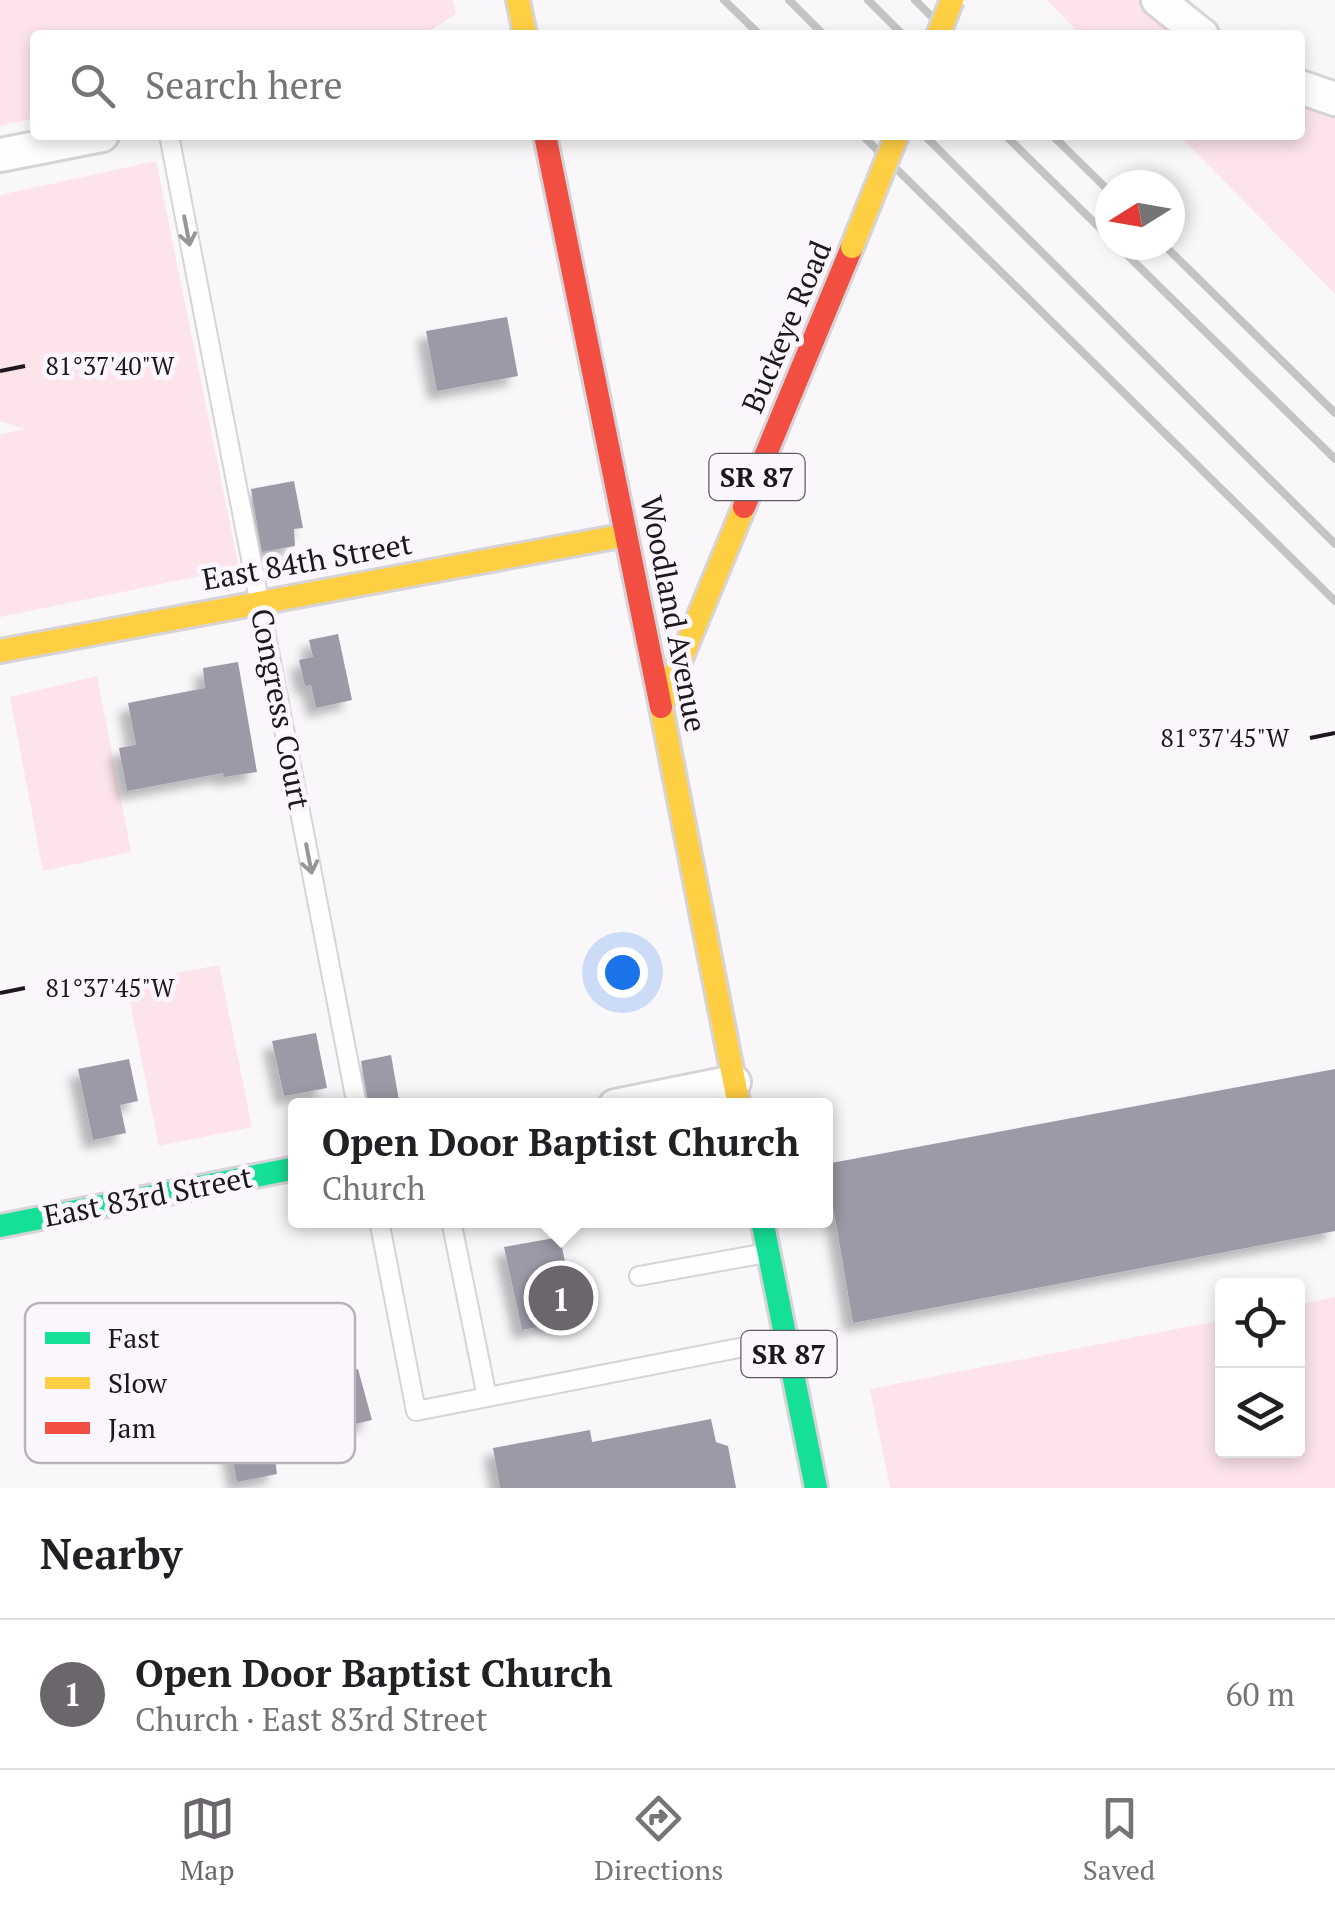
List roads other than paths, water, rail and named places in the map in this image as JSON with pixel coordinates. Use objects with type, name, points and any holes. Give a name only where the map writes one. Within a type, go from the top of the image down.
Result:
[{"type":"main road","points":[[518,0],[524,30]]},
{"type":"main road","points":[[940,30],[952,0]]},
{"type":"main road","name":"Woodland Avenue","points":[[547,140],[737,1094]]},
{"type":"main road","name":"Buckeye Road","points":[[660,707],[896,140]]},
{"type":"main road","name":"East 84th Street","points":[[0,651],[626,535]]},
{"type":"main road","name":"East 83rd Street","points":[[0,1226],[288,1170]]},
{"type":"main road","name":"SR 87","points":[[763,1228],[816,1488]]},
{"type":"street","points":[[1158,0],[1196,30]]},
{"type":"street","points":[[1305,90],[1335,99]]},
{"type":"street","points":[[0,155],[76,140]]},
{"type":"street","points":[[697,1098],[737,1094]]},
{"type":"lane","name":"Congress Court","points":[[170,140],[356,1098]]},
{"type":"lane","points":[[381,1228],[416,1411],[786,1339]]},
{"type":"lane","points":[[454,1228],[487,1397]]},
{"type":"lane","points":[[639,1276],[768,1253]]},
{"type":"railway","points":[[724,0],[755,30]]},
{"type":"railway","points":[[789,0],[819,30]]},
{"type":"railway","points":[[868,0],[898,30]]},
{"type":"railway","points":[[915,0],[945,30]]},
{"type":"railway","points":[[867,140],[1335,601]]},
{"type":"railway","points":[[929,140],[1335,544]]},
{"type":"railway","points":[[1010,140],[1095,223]]},
{"type":"railway","points":[[1057,140],[1095,177]]},
{"type":"railway","points":[[1132,260],[1335,459]]},
{"type":"railway","points":[[1179,260],[1335,413]]},
{"type":"place","name":"Open Door Baptist Church","points":[[561,1298]]}]
